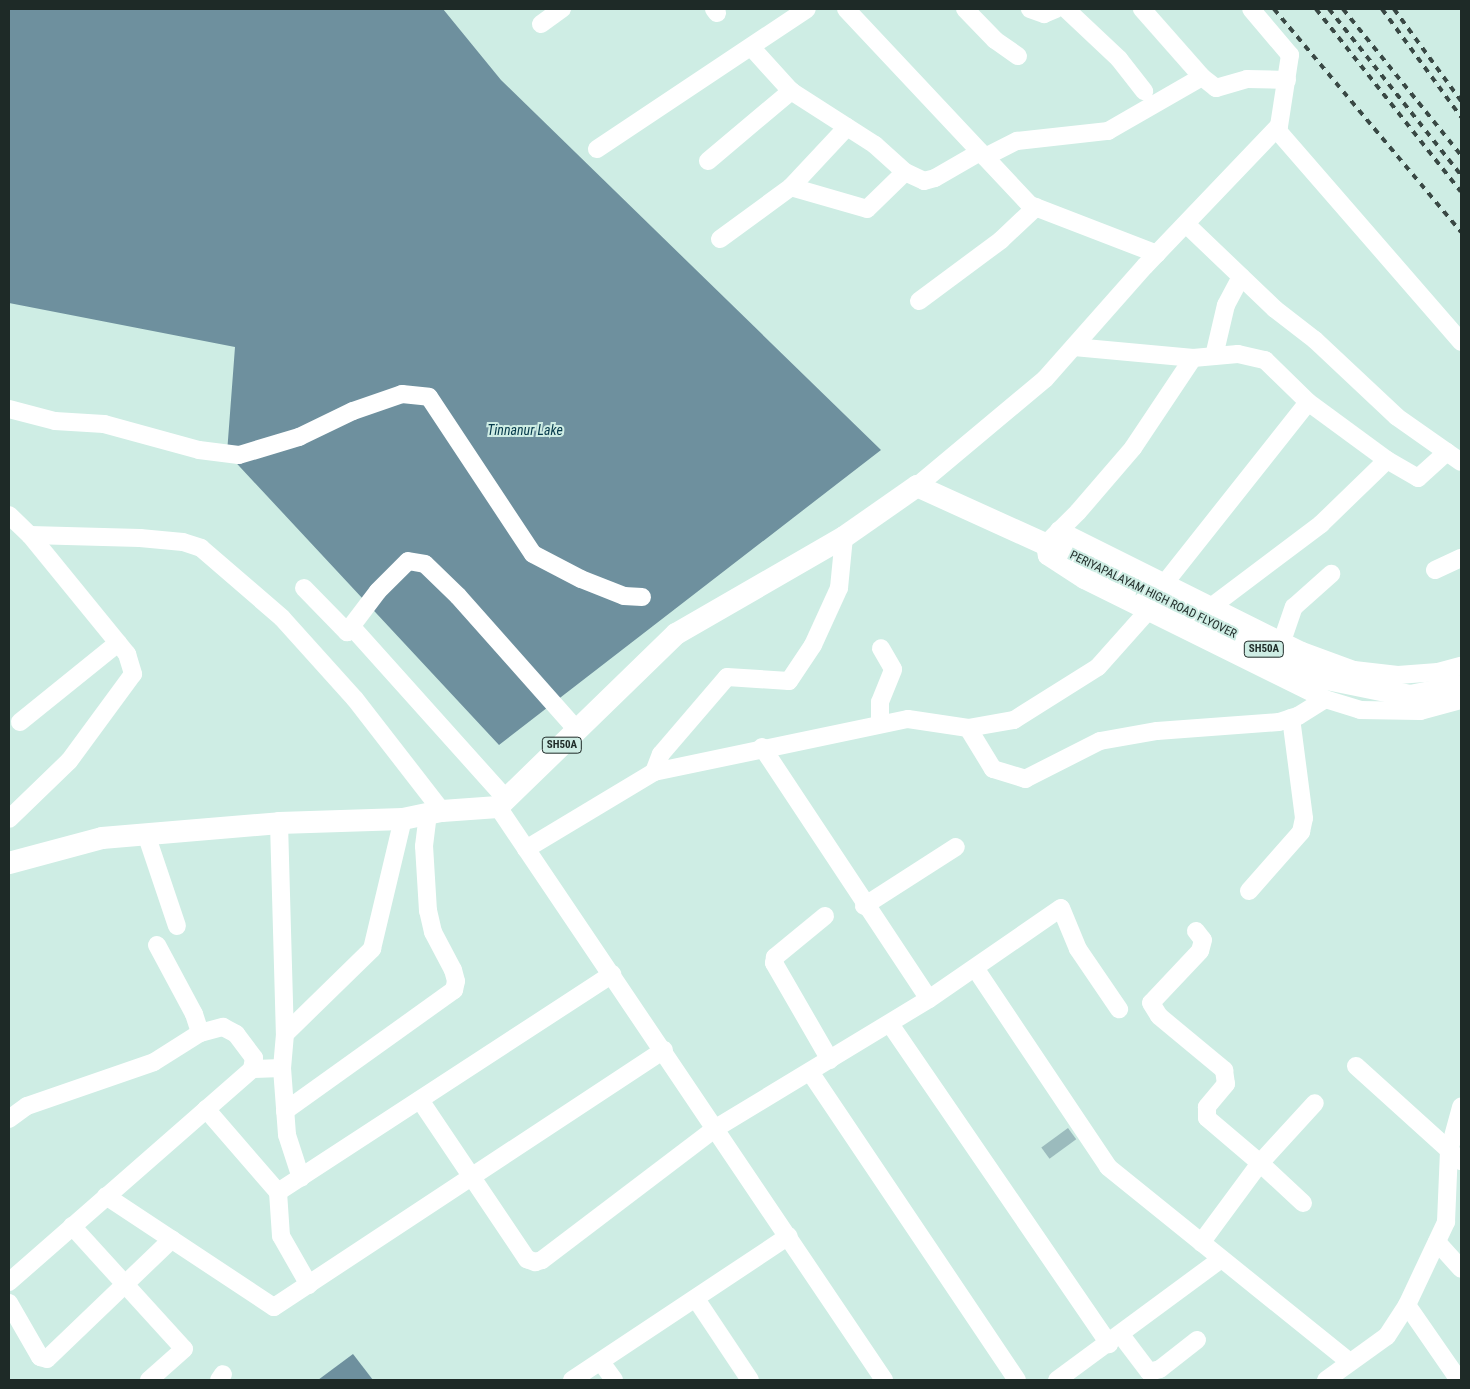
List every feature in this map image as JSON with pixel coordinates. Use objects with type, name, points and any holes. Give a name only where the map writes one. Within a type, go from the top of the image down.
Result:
[{"type":"main road","name":"SH50A","points":[[502,803],[676,634],[844,538],[917,486],[1052,538]]},
{"type":"main road","name":"PERIYAPALAYAM HIGH ROAD FLYOVER","points":[[1052,538],[1078,559],[1327,679],[1410,696],[1461,686]]},
{"type":"main road","points":[[9,863],[102,838],[279,823],[403,819],[502,803]]},
{"type":"street","points":[[541,24],[562,9]]},
{"type":"street","points":[[597,149],[752,48],[807,9]]},
{"type":"street","points":[[846,9],[1030,205],[1157,254]]},
{"type":"street","points":[[965,9],[995,40],[1018,56]]},
{"type":"street","points":[[1030,9],[1044,14],[1056,9]]},
{"type":"street","points":[[1066,9],[1119,59],[1144,91]]},
{"type":"street","points":[[1142,9],[1202,77],[1216,88],[1247,79],[1287,80]]},
{"type":"street","points":[[917,486],[1045,380],[1157,254],[1276,130],[1287,80],[1290,55],[1252,9]]},
{"type":"street","points":[[752,48],[791,91],[875,145],[905,172],[924,181],[935,178],[982,155],[1017,141],[1108,131],[1202,77]]},
{"type":"street","points":[[708,161],[791,91]]},
{"type":"street","points":[[720,239],[791,187],[847,127]]},
{"type":"street","points":[[1276,130],[1461,342]]},
{"type":"street","points":[[791,187],[867,209],[905,172]]},
{"type":"street","points":[[918,301],[1001,240],[1036,207]]},
{"type":"street","points":[[1186,224],[1241,277],[1396,417],[1461,462]]},
{"type":"street","points":[[1214,356],[1226,305],[1241,277]]},
{"type":"street","points":[[1074,347],[1193,358],[1238,354],[1264,360],[1308,402],[1386,460],[1418,478],[1447,452]]},
{"type":"street","points":[[1193,358],[1133,448],[1052,538],[1047,556],[1084,580],[1325,699],[1360,710],[1420,711],[1461,700]]},
{"type":"street","points":[[9,409],[55,421],[104,424],[199,450],[239,455],[299,437],[353,411],[402,394],[429,398],[534,554],[590,583],[624,596],[642,597]]},
{"type":"street","points":[[1164,584],[1308,402]]},
{"type":"street","points":[[1211,608],[1321,524],[1386,460]]},
{"type":"street","points":[[9,515],[30,535],[118,642],[133,664],[133,674],[128,682],[69,761],[9,819]]},
{"type":"street","points":[[30,535],[140,538],[183,542],[201,548],[282,618],[355,700],[435,813],[424,846],[428,911],[433,932],[453,970],[456,981],[454,990],[285,1112]]},
{"type":"street","points":[[654,772],[661,754],[727,678],[789,681],[813,645],[840,588],[844,538]]},
{"type":"street","points":[[1052,538],[1164,584],[1282,641],[1354,670],[1398,675],[1438,672],[1461,666]]},
{"type":"street","points":[[1435,570],[1461,558]]},
{"type":"street","points":[[304,588],[347,632],[378,591],[408,561],[425,564],[458,596],[577,730]]},
{"type":"street","points":[[1282,641],[1294,607],[1331,574]]},
{"type":"street","points":[[526,849],[654,772],[762,747],[908,719],[968,728],[1014,720],[1098,667],[1147,612]]},
{"type":"street","points":[[351,626],[502,803],[526,849],[664,1050],[884,1380]]},
{"type":"street","points":[[20,722],[118,642]]},
{"type":"street","points":[[880,724],[880,702],[893,669],[881,648]]},
{"type":"street","points":[[968,728],[993,769],[1025,779],[1100,741],[1157,731],[1279,722],[1291,718],[1325,699]]},
{"type":"street","points":[[1250,891],[1301,832],[1304,818],[1291,718]]},
{"type":"street","points":[[762,747],[864,906],[929,999]]},
{"type":"street","points":[[285,1034],[372,949],[403,819]]},
{"type":"street","points":[[279,823],[285,1034],[282,1068],[287,1135],[301,1178]]},
{"type":"street","points":[[146,834],[177,926]]},
{"type":"street","points":[[864,906],[956,847]]},
{"type":"street","points":[[420,1100],[470,1179],[527,1259],[542,1260],[716,1128],[890,1024],[1061,908],[1078,949],[1119,1009]]},
{"type":"street","points":[[825,916],[775,957],[774,963],[830,1060]]},
{"type":"street","points":[[1196,931],[1203,940],[1200,951],[1150,1003],[1159,1016],[1224,1070],[1226,1084],[1207,1107],[1207,1118],[1303,1203]]},
{"type":"street","points":[[157,945],[194,1014],[200,1033]]},
{"type":"street","points":[[975,968],[1108,1167],[1348,1361]]},
{"type":"street","points":[[278,1192],[612,974]]},
{"type":"street","points":[[890,1024],[1115,1339],[1149,1372],[1160,1369],[1197,1340]]},
{"type":"street","points":[[9,1119],[27,1106],[154,1062],[200,1033],[228,1028],[254,1058],[252,1069],[9,1282]]},
{"type":"street","points":[[106,1196],[274,1307],[664,1050]]},
{"type":"street","points":[[1356,1066],[1455,1156]]},
{"type":"street","points":[[252,1069],[282,1068]]},
{"type":"street","points":[[810,1072],[1018,1380]]},
{"type":"street","points":[[1202,1243],[1260,1163],[1315,1103]]},
{"type":"street","points":[[206,1109],[278,1192],[281,1236],[310,1285]]},
{"type":"street","points":[[1326,1380],[1348,1361],[1387,1336],[1407,1305],[1446,1222],[1460,1110]]},
{"type":"street","points":[[72,1226],[184,1349],[150,1380]]},
{"type":"street","points":[[572,1380],[789,1236]]},
{"type":"street","points":[[9,1303],[40,1357],[47,1359],[124,1283],[172,1239]]},
{"type":"street","points":[[1437,1242],[1461,1269]]},
{"type":"street","points":[[1057,1380],[1115,1339],[1221,1258]]},
{"type":"street","points":[[696,1299],[750,1380]]},
{"type":"street","points":[[1407,1305],[1459,1380]]},
{"type":"street","points":[[601,1362],[614,1380]]},
{"type":"water","name":"Tinnanur Lake","points":[[9,9],[443,9],[501,80],[881,450],[499,745],[227,453],[235,347],[9,303]]},
{"type":"water","points":[[353,1354],[373,1380],[318,1380]]},
{"type":"building","points":[[1068,1128],[1076,1139],[1050,1159],[1041,1147]]},
{"type":"railway","points":[[1274,9],[1461,232]]},
{"type":"railway","points":[[1316,9],[1461,192]]},
{"type":"railway","points":[[1329,9],[1461,175]]},
{"type":"railway","points":[[1343,9],[1461,155]]},
{"type":"railway","points":[[1382,9],[1461,117]]},
{"type":"railway","points":[[1394,9],[1461,101]]}]
